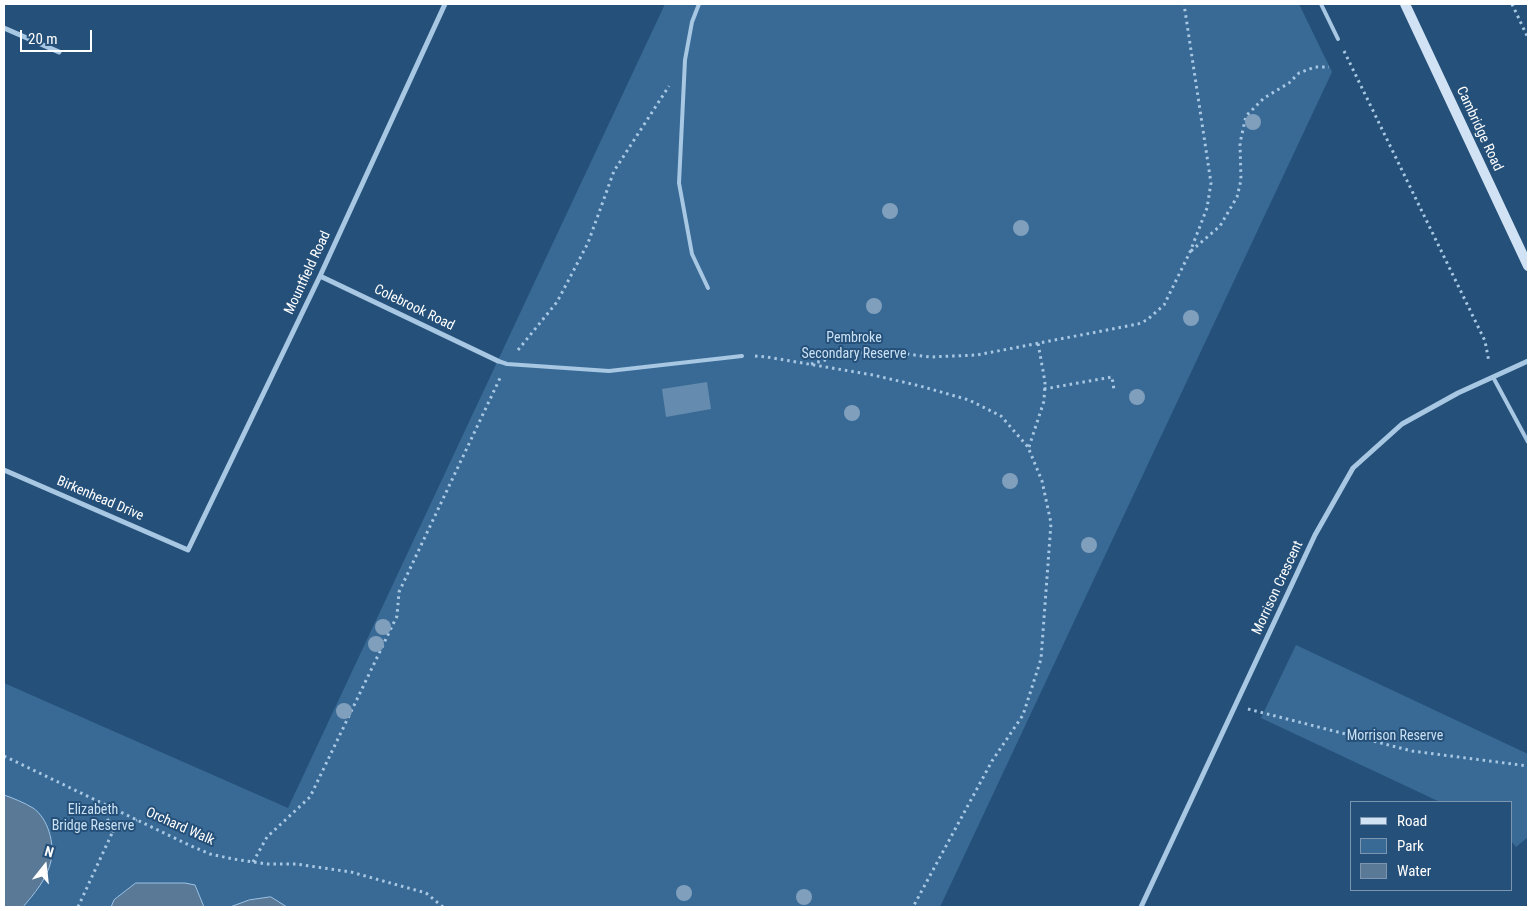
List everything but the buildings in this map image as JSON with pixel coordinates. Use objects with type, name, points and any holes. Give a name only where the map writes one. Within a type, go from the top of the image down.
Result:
[{"type":"main road","name":"Cambridge Road","points":[[1405,4],[1528,266]]},
{"type":"street","name":"Mountfield Road","points":[[188,550],[320,276],[445,4]]},
{"type":"street","points":[[4,28],[59,52]]},
{"type":"street","name":"Colebrook Road","points":[[320,276],[498,361]]},
{"type":"street","name":"Morrison Crescent","points":[[1141,907],[1315,535],[1354,468],[1402,424],[1458,393],[1528,360]]},
{"type":"street","name":"Birkenhead Drive","points":[[4,470],[188,550]]},
{"type":"lane","points":[[699,4],[692,22],[685,60],[679,183],[692,254],[708,288]]},
{"type":"lane","points":[[1320,4],[1338,39]]},
{"type":"lane","points":[[498,361],[507,364],[609,371],[742,356]]},
{"type":"lane","points":[[1493,377],[1528,442]]},
{"type":"path","points":[[809,364],[850,353],[890,352],[930,357],[977,355],[1138,324],[1147,320],[1164,305],[1190,252],[1207,208],[1211,182],[1184,4]]},
{"type":"path","points":[[1512,4],[1528,38]]},
{"type":"path","points":[[1338,39],[1485,341],[1493,377]]},
{"type":"path","points":[[253,862],[267,837],[310,796],[397,616],[399,592],[507,364],[557,302],[588,244],[614,171],[685,60]]},
{"type":"path","points":[[1190,252],[1220,226],[1237,197],[1241,180],[1240,143],[1246,116],[1264,98],[1289,83],[1300,73],[1315,67],[1329,67]]},
{"type":"path","points":[[1028,447],[1044,401],[1045,382],[1038,343]]},
{"type":"path","points":[[742,356],[767,357],[809,364],[920,386],[969,400],[1001,416],[1028,447],[1042,481],[1051,523],[1041,659],[1023,715],[992,761],[913,907]]},
{"type":"path","points":[[1044,389],[1112,377],[1114,390]]},
{"type":"path","points":[[1236,703],[1246,708],[1412,751],[1528,766]]},
{"type":"path","name":"Orchard Walk","points":[[4,756],[210,854],[267,864],[296,864],[351,872],[426,892],[443,907]]},
{"type":"path","points":[[78,907],[113,831],[107,818],[107,806]]},
{"type":"path","points":[[113,831],[122,829],[137,820]]},
{"type":"green space","name":"Pembroke Secondary Reserve","points":[[665,4],[1299,4],[1332,72],[940,907],[4,907],[4,683],[288,808]]},
{"type":"green space","name":"Morrison Reserve","points":[[1296,645],[1528,754],[1528,837],[1516,847],[1512,842],[1512,801],[1438,801],[1261,718]]},
{"type":"water","points":[[4,795],[26,804],[38,812],[43,818],[51,839],[52,854],[49,868],[40,886],[23,907],[4,907]]},
{"type":"water","points":[[136,883],[185,883],[195,885],[204,907],[111,907],[114,900]]},
{"type":"water","points":[[271,897],[287,907],[230,907],[249,900]]},
{"type":"park label","name":"Elizabeth Bridge Reserve","points":[[93,818]]}]
